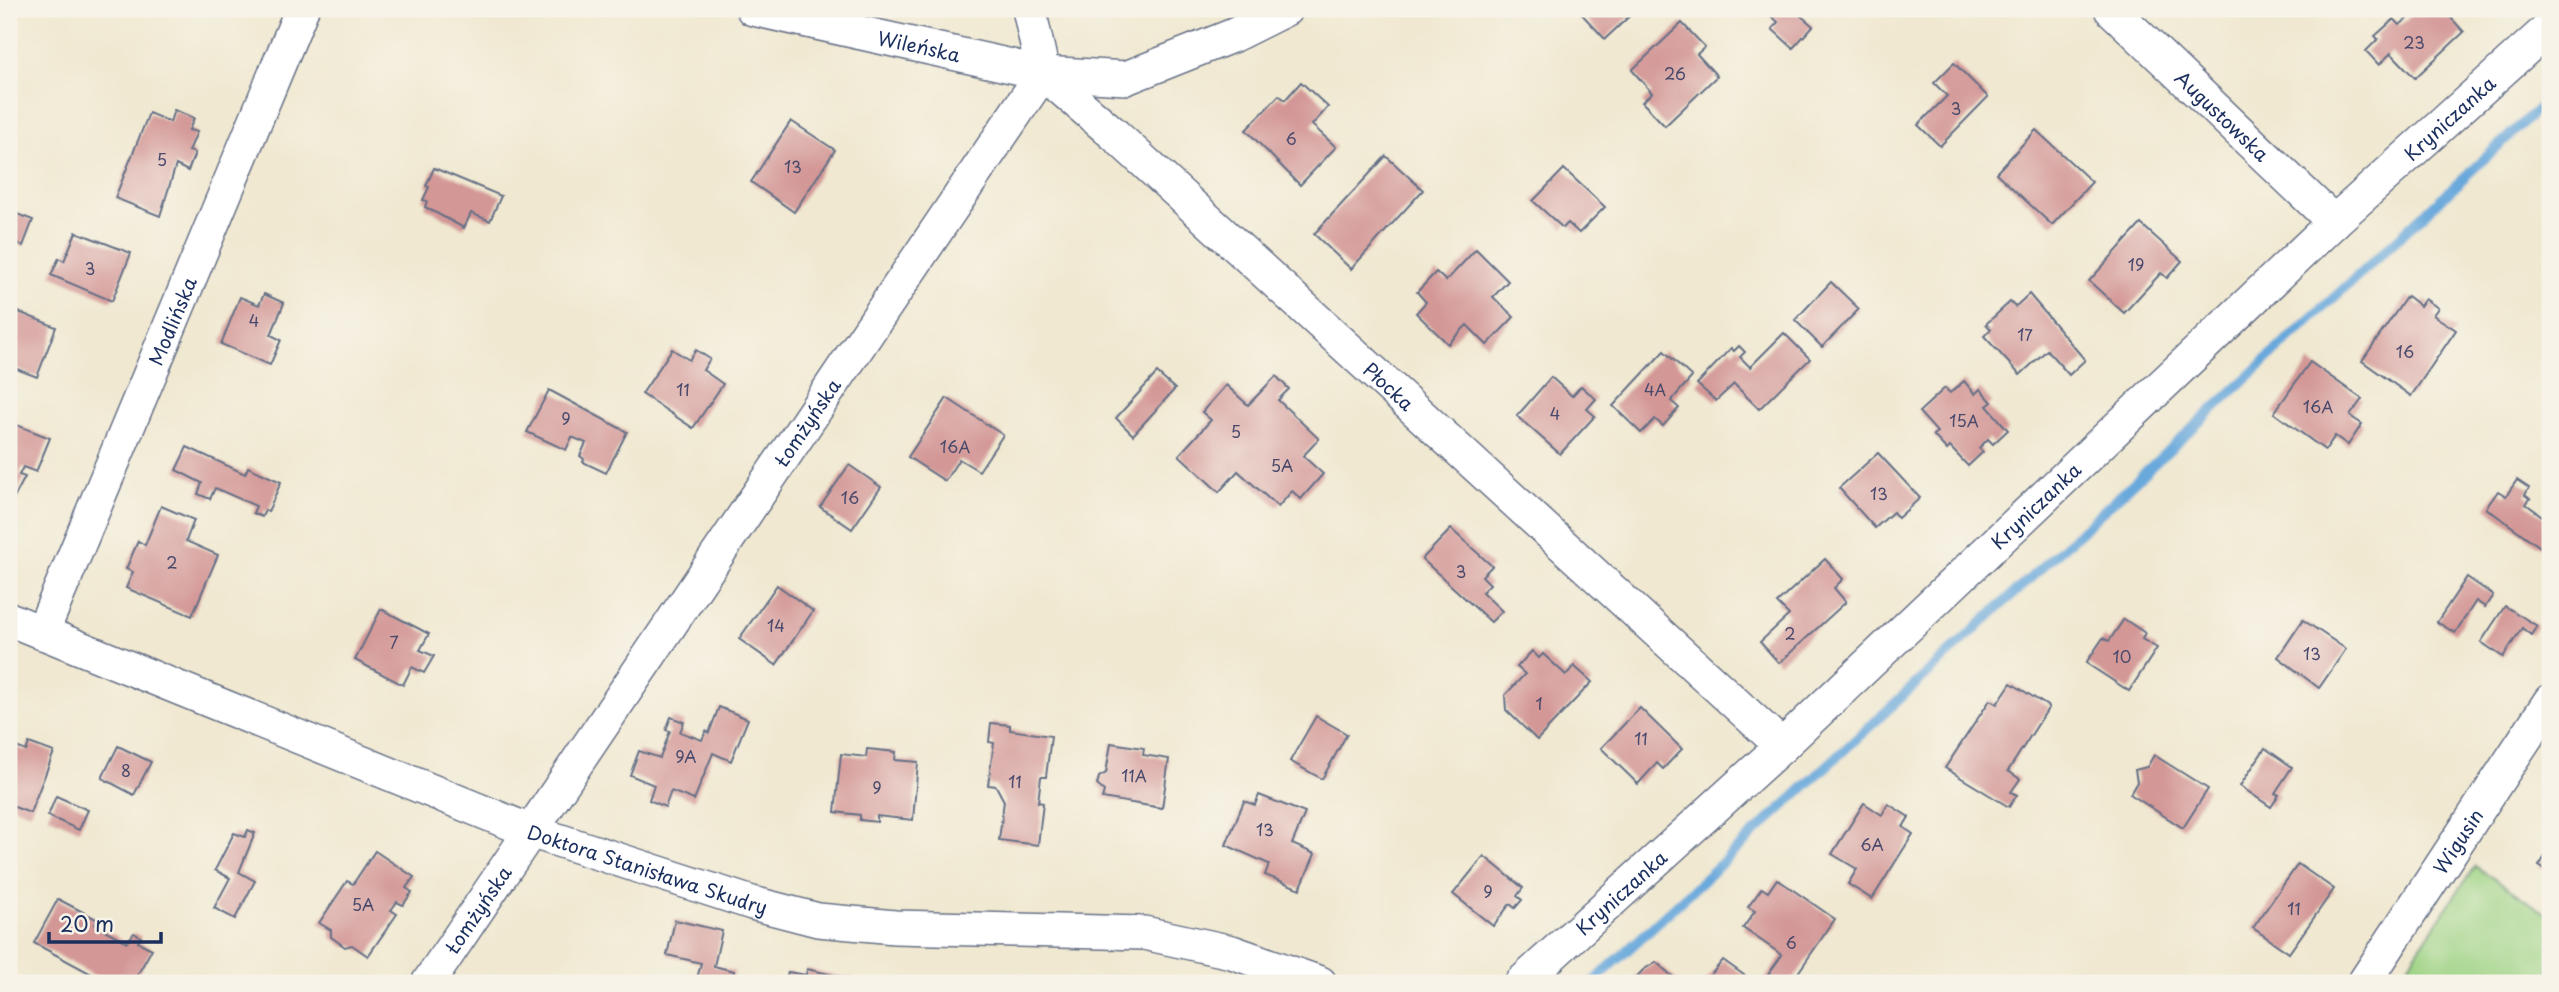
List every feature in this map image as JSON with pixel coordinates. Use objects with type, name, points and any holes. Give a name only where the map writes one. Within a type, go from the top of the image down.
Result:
[{"type":"street","name":"Modlińska","points":[[42,633],[302,9]]},
{"type":"street","name":"Wileńska","points":[[753,9],[1043,73]]},
{"type":"street","points":[[1029,9],[1043,73],[1126,78],[1234,35],[1286,9]]},
{"type":"street","name":"Augustowska","points":[[2111,9],[2334,222]]},
{"type":"street","name":"Kryniczanka","points":[[1521,983],[1782,746],[2334,222],[2550,27]]},
{"type":"street","name":"Płocka","points":[[1043,73],[1126,144],[1782,746]]},
{"type":"street","name":"Łomżyńska","points":[[428,983],[1043,73]]},
{"type":"street","name":"Doktora Stanisława Skudry","points":[[9,619],[530,831],[752,903],[818,920],[895,927],[1143,933],[1233,951],[1320,983]]},
{"type":"street","name":"Wigusin","points":[[2364,983],[2550,701]]},
{"type":"green space","points":[[2475,866],[2550,916],[2550,983],[2396,983]]},
{"type":"building","points":[[1577,9],[1637,9],[1605,39]]},
{"type":"building","points":[[1763,9],[1793,9],[1813,26],[1793,48],[1772,29],[1778,22]]},
{"type":"building","points":[[2418,9],[2443,9],[2464,32],[2415,78],[2391,53],[2379,65],[2366,51],[2378,39],[2375,36],[2394,19],[2400,25]]},
{"type":"building","points":[[1682,23],[1705,47],[1697,54],[1717,76],[1665,126],[1642,102],[1652,93],[1632,70]]},
{"type":"building","points":[[1954,63],[1988,97],[1940,146],[1918,125],[1947,96],[1934,83]]},
{"type":"building","points":[[1301,82],[1328,107],[1312,125],[1336,147],[1300,185],[1246,130],[1279,95],[1285,100]]},
{"type":"building","points":[[174,110],[194,118],[189,130],[197,132],[189,151],[195,153],[188,171],[176,165],[160,216],[115,198],[149,113],[170,122]]},
{"type":"building","points":[[791,121],[835,150],[794,212],[751,182]]},
{"type":"building","points":[[2036,130],[2092,182],[2052,225],[1996,173]]},
{"type":"building","points":[[1386,156],[1423,190],[1351,269],[1314,234]]},
{"type":"building","points":[[434,168],[501,196],[490,221],[471,213],[464,228],[425,207],[427,201],[423,200],[429,187],[426,186]]},
{"type":"building","points":[[1564,169],[1605,207],[1579,233],[1568,223],[1563,228],[1533,201]]},
{"type":"building","points":[[9,211],[33,220],[23,246],[9,240]]},
{"type":"building","points":[[2141,224],[2182,261],[2167,278],[2161,273],[2124,313],[2089,281]]},
{"type":"building","points":[[76,232],[131,253],[112,301],[51,275],[59,258],[64,261]]},
{"type":"building","points":[[1476,249],[1508,281],[1493,297],[1514,317],[1487,345],[1467,325],[1448,344],[1416,313],[1426,302],[1417,292],[1436,272],[1446,281]]},
{"type":"building","points":[[1831,282],[1859,309],[1822,347],[1795,320]]},
{"type":"building","points":[[264,294],[284,303],[271,335],[281,340],[270,365],[221,344],[240,297],[259,305]]},
{"type":"building","points":[[2029,294],[2085,360],[2069,375],[2047,350],[2020,375],[1984,336],[1991,329],[1986,324],[2010,302],[2015,307]]},
{"type":"building","points":[[2407,296],[2420,306],[2425,299],[2438,308],[2433,315],[2456,330],[2411,396],[2362,361]]},
{"type":"building","points":[[9,308],[56,327],[37,377],[9,366]]},
{"type":"building","points":[[1784,333],[1810,359],[1759,409],[1734,384],[1716,401],[1697,384],[1731,348],[1734,351],[1739,346],[1745,352],[1740,357],[1750,367]]},
{"type":"building","points":[[672,349],[689,360],[696,350],[710,359],[703,370],[723,384],[693,428],[642,394]]},
{"type":"building","points":[[1664,351],[1692,377],[1671,401],[1679,408],[1663,426],[1655,419],[1641,433],[1613,406]]},
{"type":"building","points":[[2310,362],[2362,399],[2350,416],[2362,424],[2348,445],[2335,436],[2325,450],[2274,413]]},
{"type":"building","points":[[1157,373],[1175,389],[1133,435],[1116,418]]},
{"type":"building","points":[[1276,376],[1289,389],[1278,400],[1319,439],[1303,456],[1323,474],[1301,499],[1292,491],[1278,507],[1238,471],[1219,492],[1179,455],[1211,420],[1202,412],[1226,385],[1248,405]]},
{"type":"building","points":[[1551,377],[1572,396],[1581,386],[1596,399],[1587,409],[1595,416],[1560,454],[1517,416]]},
{"type":"building","points":[[1964,381],[1975,394],[1980,389],[1992,402],[1987,406],[2008,430],[1993,444],[1988,439],[1979,448],[1983,452],[1968,466],[1950,447],[1947,450],[1933,435],[1937,432],[1919,412],[1945,388],[1950,393]]},
{"type":"building","points":[[549,390],[627,432],[606,473],[583,462],[584,459],[580,456],[586,443],[572,437],[566,450],[527,432]]},
{"type":"building","points":[[947,398],[1003,435],[979,471],[959,459],[945,481],[908,457]]},
{"type":"building","points":[[9,422],[50,438],[36,472],[23,467],[19,475],[25,477],[13,500],[9,499]]},
{"type":"building","points":[[187,447],[245,474],[248,467],[281,482],[268,512],[265,510],[262,517],[253,513],[256,506],[215,488],[210,499],[198,494],[202,483],[176,470]]},
{"type":"building","points":[[1878,453],[1920,498],[1898,518],[1893,512],[1875,528],[1839,488]]},
{"type":"building","points":[[849,465],[881,487],[852,529],[820,507]]},
{"type":"building","points":[[2517,480],[2529,488],[2525,495],[2530,499],[2526,504],[2545,518],[2550,511],[2550,554],[2486,508],[2498,491],[2506,496]]},
{"type":"building","points":[[161,506],[194,520],[186,541],[218,555],[192,616],[126,588],[133,572],[126,569],[138,541],[145,545]]},
{"type":"building","points":[[1451,529],[1492,566],[1482,576],[1490,584],[1482,592],[1502,611],[1491,622],[1422,559]]},
{"type":"building","points":[[1825,559],[1843,579],[1834,588],[1846,602],[1779,663],[1760,642],[1789,615],[1777,603]]},
{"type":"building","points":[[2467,577],[2493,595],[2485,607],[2476,601],[2455,633],[2437,622]]},
{"type":"building","points":[[777,585],[813,611],[776,665],[739,639]]},
{"type":"building","points":[[2505,606],[2537,626],[2531,635],[2522,628],[2503,657],[2481,642]]},
{"type":"building","points":[[381,609],[429,634],[420,650],[434,656],[424,673],[412,667],[403,685],[355,660]]},
{"type":"building","points":[[2124,619],[2145,633],[2142,639],[2157,648],[2129,691],[2086,663],[2103,638],[2109,641]]},
{"type":"building","points":[[2303,620],[2346,649],[2319,688],[2278,657]]},
{"type":"building","points":[[1532,651],[1539,658],[1543,654],[1566,675],[1574,666],[1592,682],[1537,740],[1506,710],[1505,695],[1525,674],[1517,667]]},
{"type":"building","points":[[2011,683],[2049,707],[2008,771],[2020,779],[2011,792],[2017,795],[2009,807],[1945,768],[1990,700],[1997,704]]},
{"type":"building","points":[[719,707],[748,719],[731,761],[713,753],[694,800],[671,791],[665,807],[649,800],[654,785],[630,775],[639,751],[660,758],[670,731],[666,730],[671,717],[684,722],[680,732],[702,740],[706,731],[709,733]]},
{"type":"building","points":[[1640,708],[1682,749],[1663,769],[1657,763],[1638,784],[1601,748]]},
{"type":"building","points":[[1316,716],[1347,734],[1322,779],[1290,761]]},
{"type":"building","points":[[991,723],[1010,725],[1010,730],[1051,736],[1046,777],[1041,777],[1038,802],[1043,803],[1038,845],[999,840],[1004,801],[996,786],[988,785],[994,743],[989,742]]},
{"type":"building","points":[[29,743],[54,752],[30,813],[9,805],[9,744],[26,751]]},
{"type":"building","points":[[1111,743],[1144,748],[1143,755],[1169,759],[1162,808],[1102,798],[1104,791],[1097,785],[1099,777],[1106,773]]},
{"type":"building","points":[[118,746],[151,762],[134,795],[102,778]]},
{"type":"building","points":[[2265,748],[2292,767],[2275,793],[2279,795],[2271,807],[2240,786]]},
{"type":"building","points":[[867,749],[896,752],[895,760],[918,762],[913,820],[877,816],[877,822],[860,820],[860,815],[835,812],[841,754],[866,757]]},
{"type":"building","points":[[2154,755],[2208,789],[2183,828],[2130,794],[2137,782],[2135,770],[2147,767]]},
{"type":"building","points":[[1259,795],[1305,813],[1292,844],[1315,854],[1300,889],[1265,875],[1269,864],[1226,845],[1244,801],[1255,805]]},
{"type":"building","points":[[56,796],[88,810],[79,830],[48,816]]},
{"type":"building","points":[[1864,803],[1882,815],[1888,804],[1909,817],[1903,827],[1913,834],[1872,899],[1848,884],[1857,869],[1832,854]]},
{"type":"building","points":[[248,830],[255,833],[239,872],[255,881],[235,919],[214,908],[230,878],[215,870],[234,833],[245,837]]},
{"type":"building","points":[[2550,849],[2550,873],[2539,866]]},
{"type":"building","points":[[375,851],[414,877],[406,888],[412,892],[403,905],[397,902],[391,910],[397,914],[368,956],[352,945],[345,947],[331,937],[331,930],[319,923],[347,881],[353,884]]},
{"type":"building","points":[[1484,856],[1523,888],[1517,896],[1522,900],[1515,908],[1510,904],[1493,926],[1453,894]]},
{"type":"building","points":[[2298,864],[2334,889],[2289,953],[2253,928]]},
{"type":"building","points":[[1777,879],[1835,919],[1791,983],[1762,983],[1782,955],[1743,928],[1755,911],[1748,907],[1762,888],[1768,892]]},
{"type":"building","points":[[58,899],[98,920],[95,925],[127,942],[134,933],[141,937],[138,942],[152,949],[133,983],[108,983],[34,943]]},
{"type":"building","points":[[675,920],[722,931],[714,966],[734,971],[732,983],[696,983],[701,963],[667,955]]},
{"type":"building","points":[[1723,960],[1755,983],[1704,983]]},
{"type":"building","points":[[1656,962],[1680,983],[1631,983],[1643,970]]},
{"type":"building","points":[[807,969],[851,979],[850,983],[785,983],[788,972],[806,975]]},
{"type":"waterway","points":[[1592,983],[2550,98]]}]
